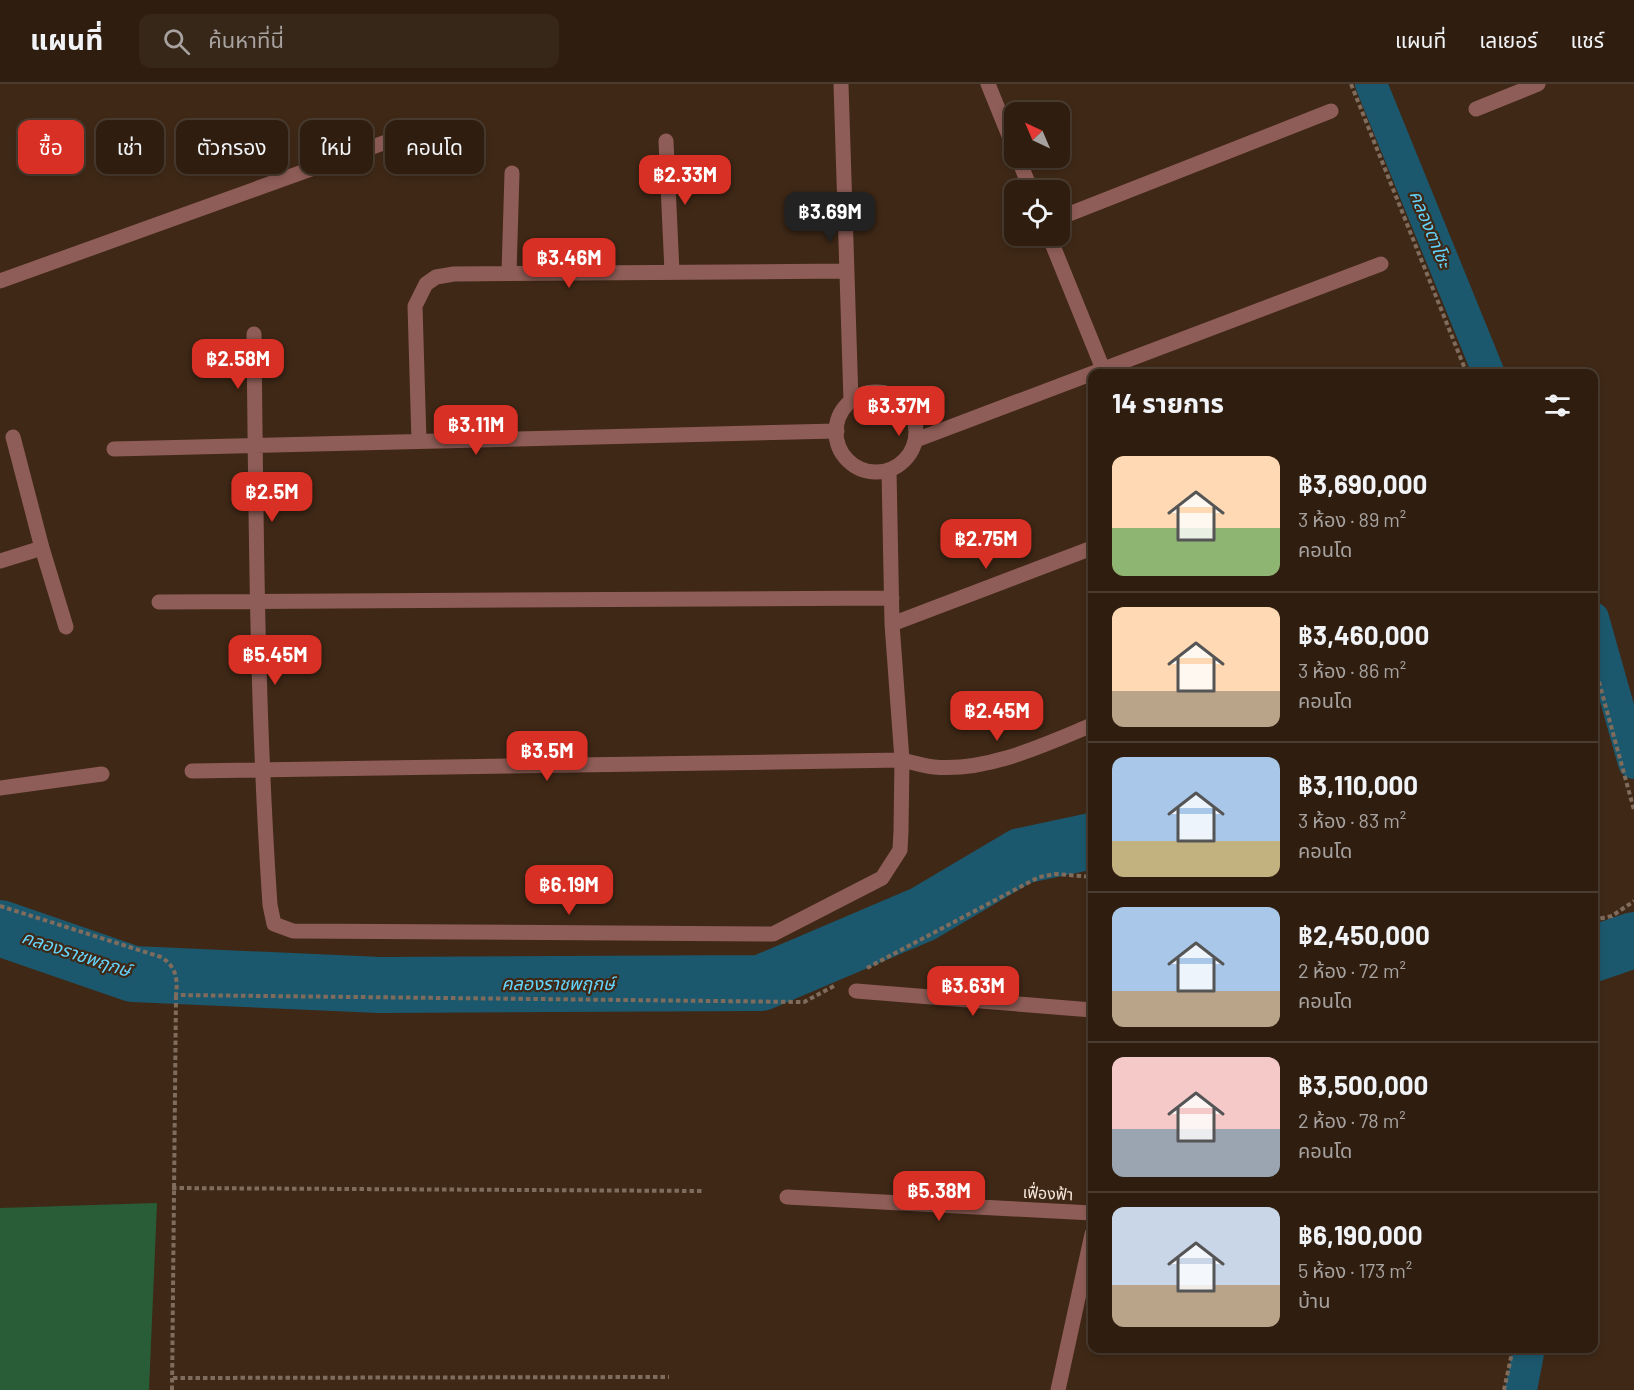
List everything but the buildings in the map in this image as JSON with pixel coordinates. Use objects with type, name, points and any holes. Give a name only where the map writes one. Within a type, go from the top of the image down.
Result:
[{"type":"street","points":[[841,84],[851,401]]},
{"type":"street","points":[[988,84],[1004,123]]},
{"type":"street","points":[[1476,109],[1538,84]]},
{"type":"street","points":[[1070,214],[1330,111]]},
{"type":"street","points":[[666,141],[672,272]]},
{"type":"street","points":[[0,281],[385,142]]},
{"type":"street","points":[[509,273],[512,173]]},
{"type":"street","points":[[1053,246],[1103,369],[1382,264]]},
{"type":"street","points":[[419,441],[415,306],[426,284],[436,277],[454,274],[509,273],[847,271]]},
{"type":"street","points":[[254,334],[256,602],[261,770],[272,914],[274,924],[293,931],[774,934],[882,878],[900,850],[902,760],[892,624],[889,470]]},
{"type":"street","points":[[916,440],[1088,375]]},
{"type":"street","points":[[877,392],[891,395],[903,402],[916,426],[916,440],[911,453],[902,464],[889,470],[876,472],[862,470],[850,463],[841,452],[837,431],[842,412],[851,401],[863,394],[877,392]]},
{"type":"street","points":[[114,449],[837,431]]},
{"type":"street","points":[[13,437],[42,548],[66,627]]},
{"type":"street","points":[[0,561],[42,548]]},
{"type":"street","points":[[892,624],[1088,550]]},
{"type":"street","points":[[159,602],[892,598]]},
{"type":"street","points":[[192,771],[902,760],[935,767],[983,763],[1046,744],[1088,727]]},
{"type":"street","points":[[0,788],[102,774]]},
{"type":"street","points":[[856,991],[1088,1010]]},
{"type":"street","name":"เฟื่องฟ้า","points":[[787,1197],[1088,1213]]},
{"type":"street","points":[[1058,1390],[1088,1251]]},
{"type":"path","points":[[1351,84],[1465,369]]},
{"type":"path","points":[[1598,678],[1634,810]]},
{"type":"path","points":[[866,969],[1039,877],[1056,874],[1088,877]]},
{"type":"path","points":[[1598,919],[1612,916],[1634,901]]},
{"type":"path","points":[[0,906],[168,961],[178,978],[172,1188],[172,1390]]},
{"type":"path","points":[[176,995],[804,1002],[835,986]]},
{"type":"path","points":[[172,1188],[702,1191]]},
{"type":"path","points":[[1504,1390],[1512,1353]]},
{"type":"path","points":[[172,1378],[669,1377]]},
{"type":"green space","points":[[157,1203],[149,1390],[0,1390],[0,1208]]},
{"type":"waterway","name":"คลองตาโซะ","points":[[1371,84],[1487,369]]},
{"type":"waterway","name":"คลองตาโซะ","points":[[1598,636],[1634,763]]},
{"type":"waterway","name":"คลองราชพฤกษ์","points":[[0,928],[133,974],[380,985],[761,983],[923,914],[1021,856],[1088,842]]},
{"type":"waterway","name":"คลองราชพฤกษ์","points":[[1598,952],[1634,940]]},
{"type":"waterway","points":[[1521,1390],[1528,1353]]}]
